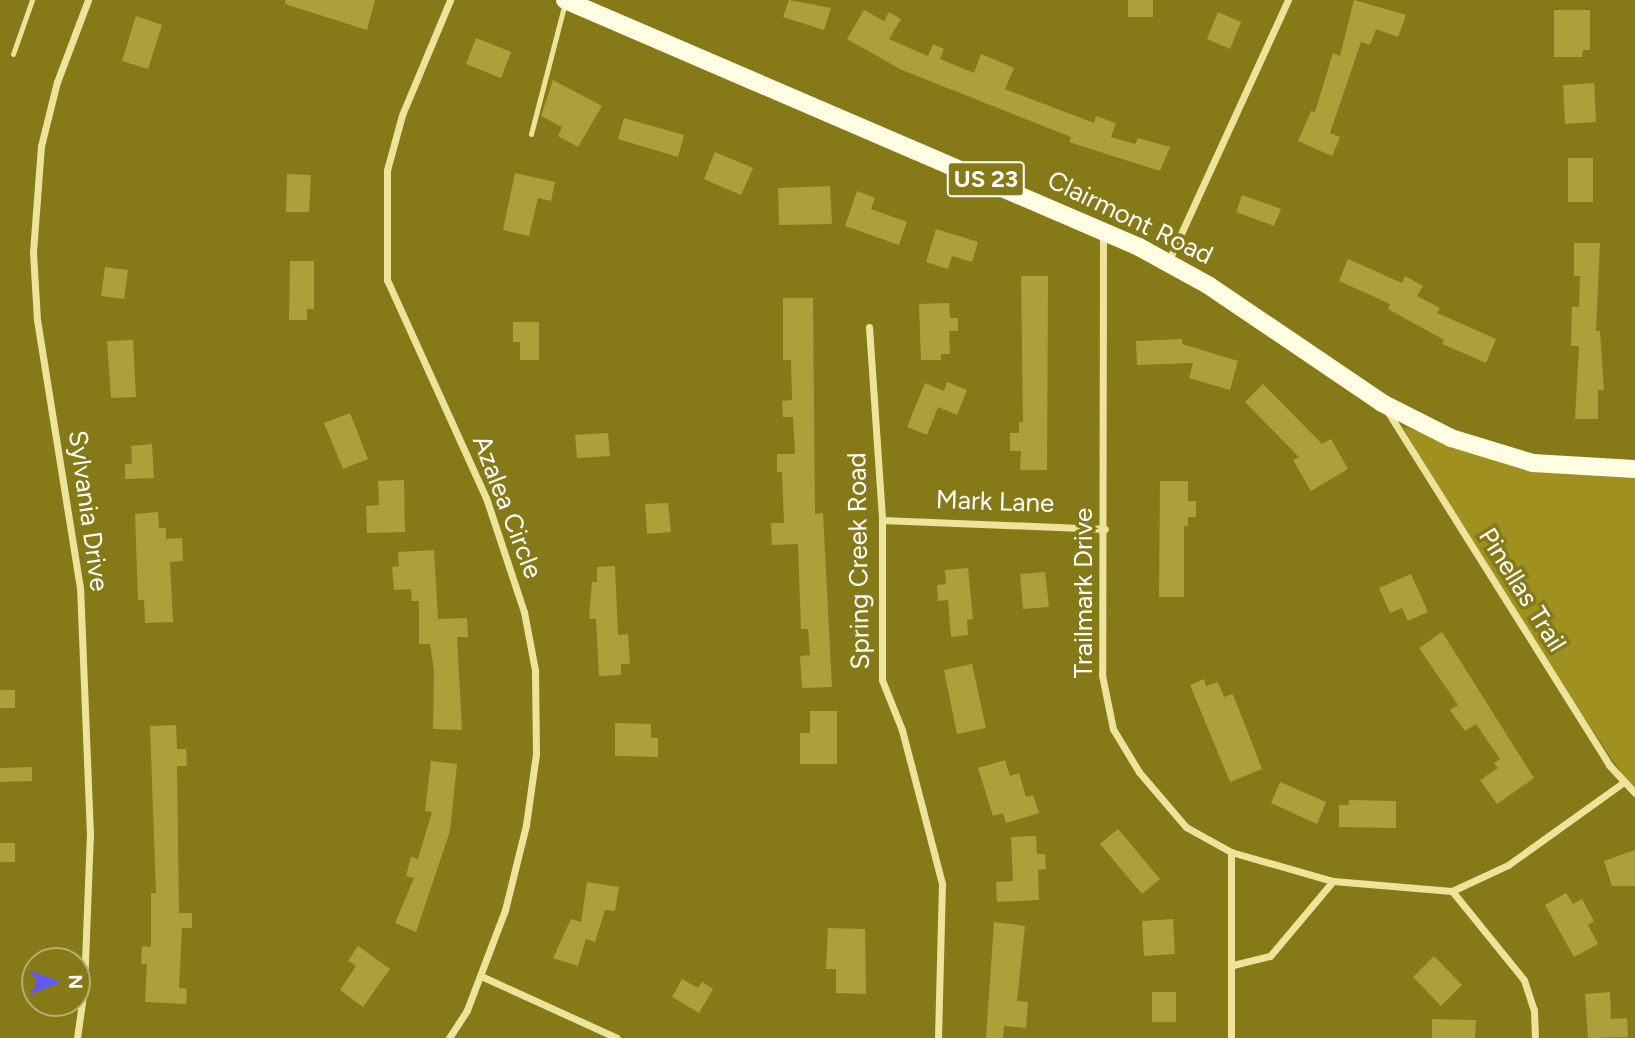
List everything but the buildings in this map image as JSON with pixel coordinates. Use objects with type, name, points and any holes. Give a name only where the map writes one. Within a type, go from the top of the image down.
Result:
[{"type":"main road","name":"Clairmont Road","points":[[566,0],[1103,230],[1168,262],[1382,403]]},
{"type":"main road","name":"US 23","points":[[1382,403],[1490,453],[1554,466],[1635,470]]},
{"type":"street","name":"Sylvania Drive","points":[[77,1038],[84,988],[90,835],[80,588],[37,320],[33,197],[57,82],[88,0]]},
{"type":"street","name":"Azalea Circle","points":[[449,1038],[467,1010],[505,910],[527,825],[536,754],[535,670],[524,612],[486,498],[387,280],[387,170],[402,115],[450,0]]},
{"type":"street","points":[[1168,262],[1287,0]]},
{"type":"street","name":"Trailmark Drive","points":[[1103,230],[1105,529],[1102,675],[1114,729],[1139,772],[1186,827],[1231,852],[1334,881],[1452,891],[1508,865],[1624,782]]},
{"type":"street","name":"Spring Creek Road","points":[[869,327],[883,520],[882,680],[906,742],[942,884],[938,1038]]},
{"type":"street","name":"Pinellas Trail","points":[[1382,403],[1475,556],[1624,782],[1635,793]]},
{"type":"street","name":"Mark Lane","points":[[883,520],[1105,529]]},
{"type":"street","points":[[1231,852],[1231,1038]]},
{"type":"street","points":[[1233,965],[1270,956],[1334,881]]},
{"type":"street","points":[[1452,891],[1524,980],[1535,1038]]},
{"type":"street","points":[[481,976],[617,1038]]},
{"type":"lane","points":[[13,54],[32,0]]},
{"type":"lane","points":[[531,134],[566,0]]},
{"type":"shaded area","points":[[1403,427],[1554,466],[1635,469],[1635,793],[1475,556]]}]
